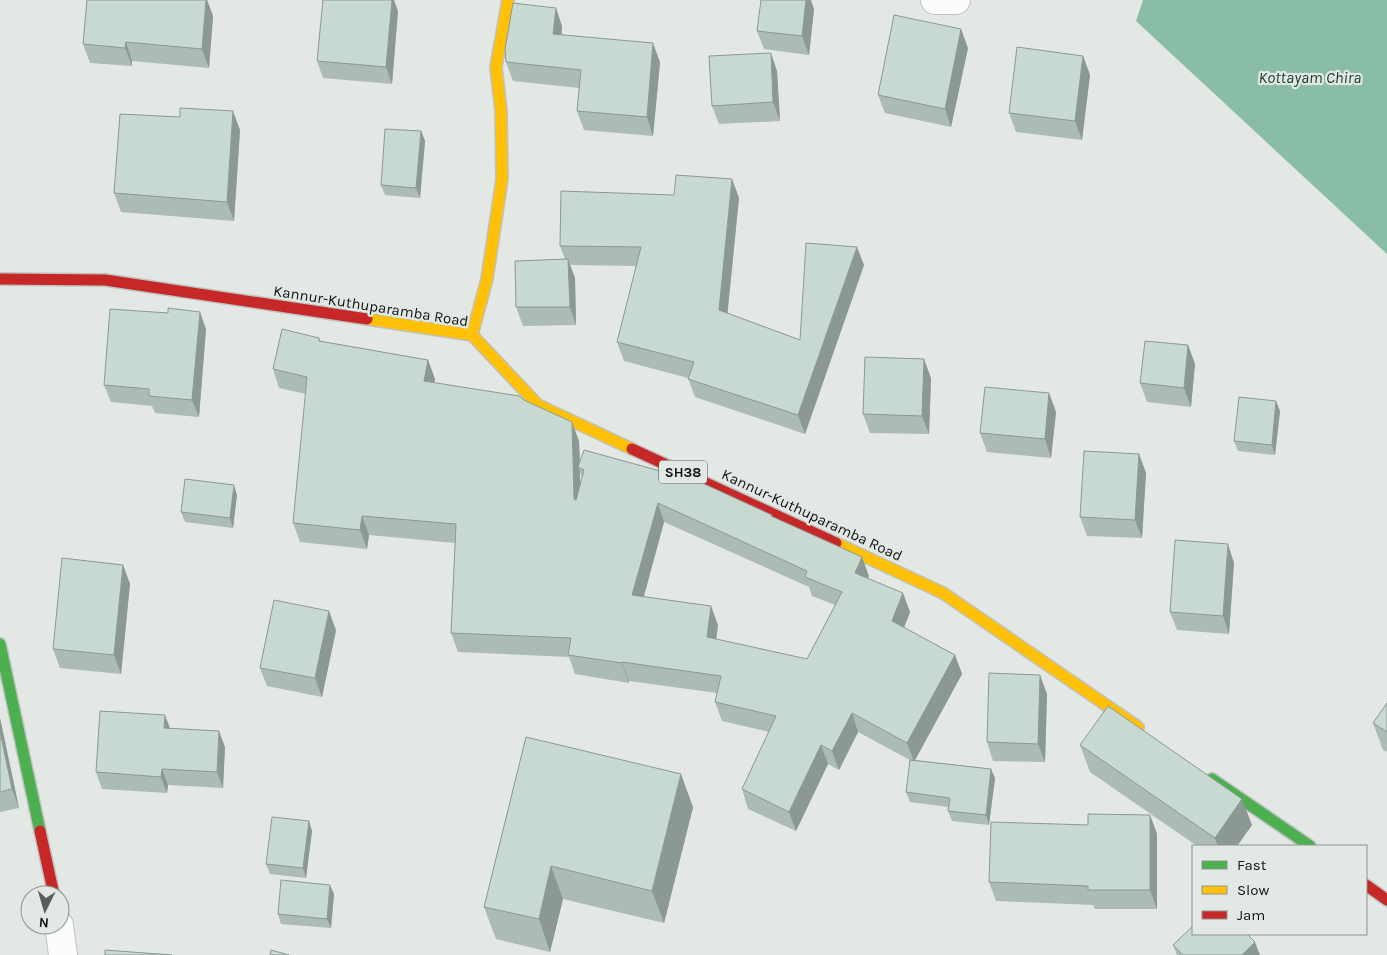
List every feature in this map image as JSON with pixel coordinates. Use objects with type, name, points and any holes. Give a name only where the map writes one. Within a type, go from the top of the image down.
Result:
[{"type":"main road","points":[[472,335],[487,279],[502,179],[501,110],[496,67],[508,0]]},
{"type":"main road","name":"Kannur-Kuthuparamba Road","points":[[0,279],[106,280],[472,335],[538,405],[943,592],[1147,734]]},
{"type":"main road","points":[[0,644],[52,885]]},
{"type":"main road","points":[[1204,773],[1309,845]]},
{"type":"main road","points":[[1367,886],[1387,900]]},
{"type":"street","points":[[935,0],[956,0]]},
{"type":"street","points":[[60,935],[63,955]]},
{"type":"water","name":"Kottayam Chira","points":[[1143,0],[1387,0],[1387,254],[1136,21]]},
{"type":"building","points":[[87,0],[206,0],[202,49],[126,42],[125,48],[83,44]]},
{"type":"building","points":[[323,0],[392,0],[386,67],[317,61]]},
{"type":"building","points":[[761,0],[806,0],[802,36],[757,31]]},
{"type":"building","points":[[513,3],[556,8],[553,34],[653,43],[647,117],[577,111],[581,70],[506,62],[505,49]]},
{"type":"building","points":[[894,15],[961,29],[945,109],[878,95]]},
{"type":"building","points":[[1017,47],[1083,56],[1075,121],[1009,113]]},
{"type":"building","points":[[771,53],[773,102],[712,106],[709,56]]},
{"type":"building","points":[[180,108],[233,111],[227,202],[114,193],[120,114],[180,117]]},
{"type":"building","points":[[385,129],[421,131],[416,188],[381,185]]},
{"type":"building","points":[[676,175],[732,179],[719,310],[800,340],[806,243],[857,247],[798,415],[688,379],[694,362],[617,342],[641,247],[560,246],[561,191],[674,195]]},
{"type":"building","points":[[568,259],[570,307],[516,307],[515,261]]},
{"type":"building","points":[[168,308],[200,312],[192,400],[149,396],[149,389],[104,385],[110,309],[168,313]]},
{"type":"building","points":[[282,329],[319,338],[319,341],[428,360],[424,381],[519,396],[572,422],[574,499],[576,500],[584,470],[578,467],[584,450],[700,482],[862,557],[855,573],[903,593],[892,621],[955,655],[907,743],[852,713],[832,751],[821,745],[789,812],[742,789],[776,716],[715,702],[721,676],[568,655],[571,638],[451,633],[456,524],[362,516],[360,530],[293,523],[307,377],[273,369]],"holes":[[[658,503],[807,571],[805,577],[842,592],[807,659],[707,637],[711,606],[632,595]]]},
{"type":"building","points":[[1145,341],[1188,345],[1184,388],[1140,383]]},
{"type":"building","points":[[865,357],[924,359],[922,416],[863,414]]},
{"type":"building","points":[[985,387],[1049,393],[1045,439],[980,433]]},
{"type":"building","points":[[1239,397],[1276,401],[1272,445],[1234,441]]},
{"type":"building","points":[[1084,451],[1139,454],[1135,520],[1080,517]]},
{"type":"building","points":[[185,479],[234,485],[230,518],[181,512]]},
{"type":"building","points":[[1175,540],[1228,544],[1223,616],[1170,612]]},
{"type":"building","points":[[62,558],[123,565],[114,655],[53,649]]},
{"type":"building","points":[[274,600],[329,611],[315,678],[260,668]]},
{"type":"building","points":[[989,673],[1040,675],[1038,744],[987,742]]},
{"type":"building","points":[[1387,703],[1387,732],[1373,723]]},
{"type":"building","points":[[1108,706],[1242,799],[1215,838],[1080,745]]},
{"type":"building","points":[[100,711],[165,715],[164,728],[219,731],[217,772],[162,769],[161,777],[96,772]]},
{"type":"building","points":[[0,731],[12,789],[0,792]]},
{"type":"building","points":[[526,737],[681,774],[652,891],[551,866],[539,919],[484,907]]},
{"type":"building","points":[[910,760],[991,769],[986,815],[948,811],[950,798],[906,792]]},
{"type":"building","points":[[1088,814],[1150,815],[1150,890],[1088,890],[1088,886],[989,882],[991,822],[1088,825]]},
{"type":"building","points":[[272,817],[309,821],[303,868],[266,864]]},
{"type":"building","points":[[281,880],[330,885],[327,919],[278,914]]},
{"type":"building","points":[[1192,927],[1192,935],[1248,935],[1255,942],[1242,955],[1183,955],[1173,945]]},
{"type":"building","points":[[105,950],[172,955],[105,955]]},
{"type":"building","points":[[271,950],[289,955],[270,955]]},
{"type":"traffic: fast","points":[[0,644],[40,831]]},
{"type":"traffic: fast","points":[[1212,779],[1309,845]]},
{"type":"traffic: slow","points":[[472,335],[487,279],[502,179],[501,111],[496,67],[508,0]]},
{"type":"traffic: slow","points":[[367,319],[472,335],[538,405],[632,449]]},
{"type":"traffic: slow","points":[[836,543],[943,593],[1138,727]]},
{"type":"traffic: jam","points":[[0,279],[105,280],[367,319]]},
{"type":"traffic: jam","points":[[632,449],[836,543]]},
{"type":"traffic: jam","points":[[40,831],[52,885]]},
{"type":"traffic: jam","points":[[1367,886],[1387,900]]}]
